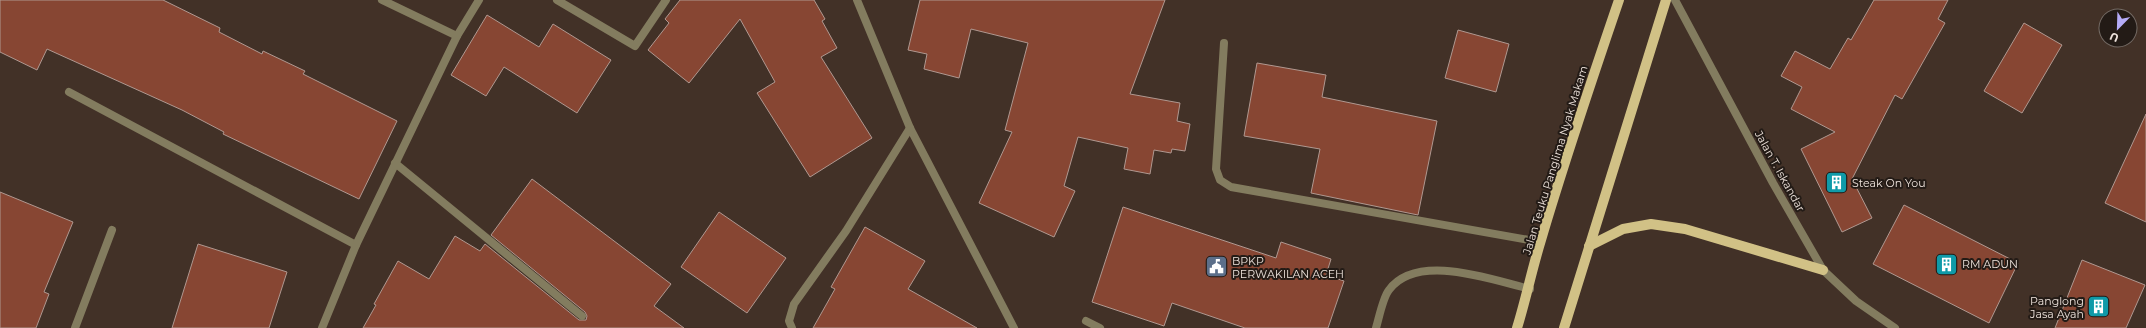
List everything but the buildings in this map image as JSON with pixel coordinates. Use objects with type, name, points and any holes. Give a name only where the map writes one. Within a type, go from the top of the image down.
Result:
[{"type":"main road","name":"Jalan Teuku Panglima Nyak Makam","points":[[1517,328],[1530,288],[1540,242],[1591,82],[1620,0]]},
{"type":"main road","points":[[1564,328],[1666,0]]},
{"type":"main road","points":[[1589,246],[1623,228],[1651,224],[1686,229],[1823,270]]},
{"type":"street","points":[[382,0],[457,36]]},
{"type":"street","points":[[322,328],[356,245],[457,36],[478,0]]},
{"type":"street","points":[[557,0],[634,46],[666,0]]},
{"type":"street","points":[[857,0],[910,128],[1014,328]]},
{"type":"street","name":"Jalan T. Iskandar","points":[[1675,0],[1773,183],[1823,270],[1856,301],[1895,328]]},
{"type":"street","points":[[1224,43],[1216,169],[1220,180],[1231,187],[1540,242]]},
{"type":"street","points":[[69,92],[356,245]]},
{"type":"street","points":[[792,328],[789,321],[794,304],[846,231],[910,128]]},
{"type":"street","points":[[396,163],[582,316]]},
{"type":"street","points":[[75,328],[112,230]]},
{"type":"street","points":[[1376,328],[1389,290],[1405,277],[1419,271],[1436,270],[1469,275],[1530,288]]},
{"type":"street","points":[[1086,321],[1100,328]]},
{"type":"place","name":"Steak On You","points":[[1836,183]]},
{"type":"place","name":"RM ADUN","points":[[1946,264]]},
{"type":"place","name":"BPKP PERWAKILAN ACEH","points":[[1216,267]]},
{"type":"place","name":"Panglong Jasa Ayah","points":[[2099,307]]}]
